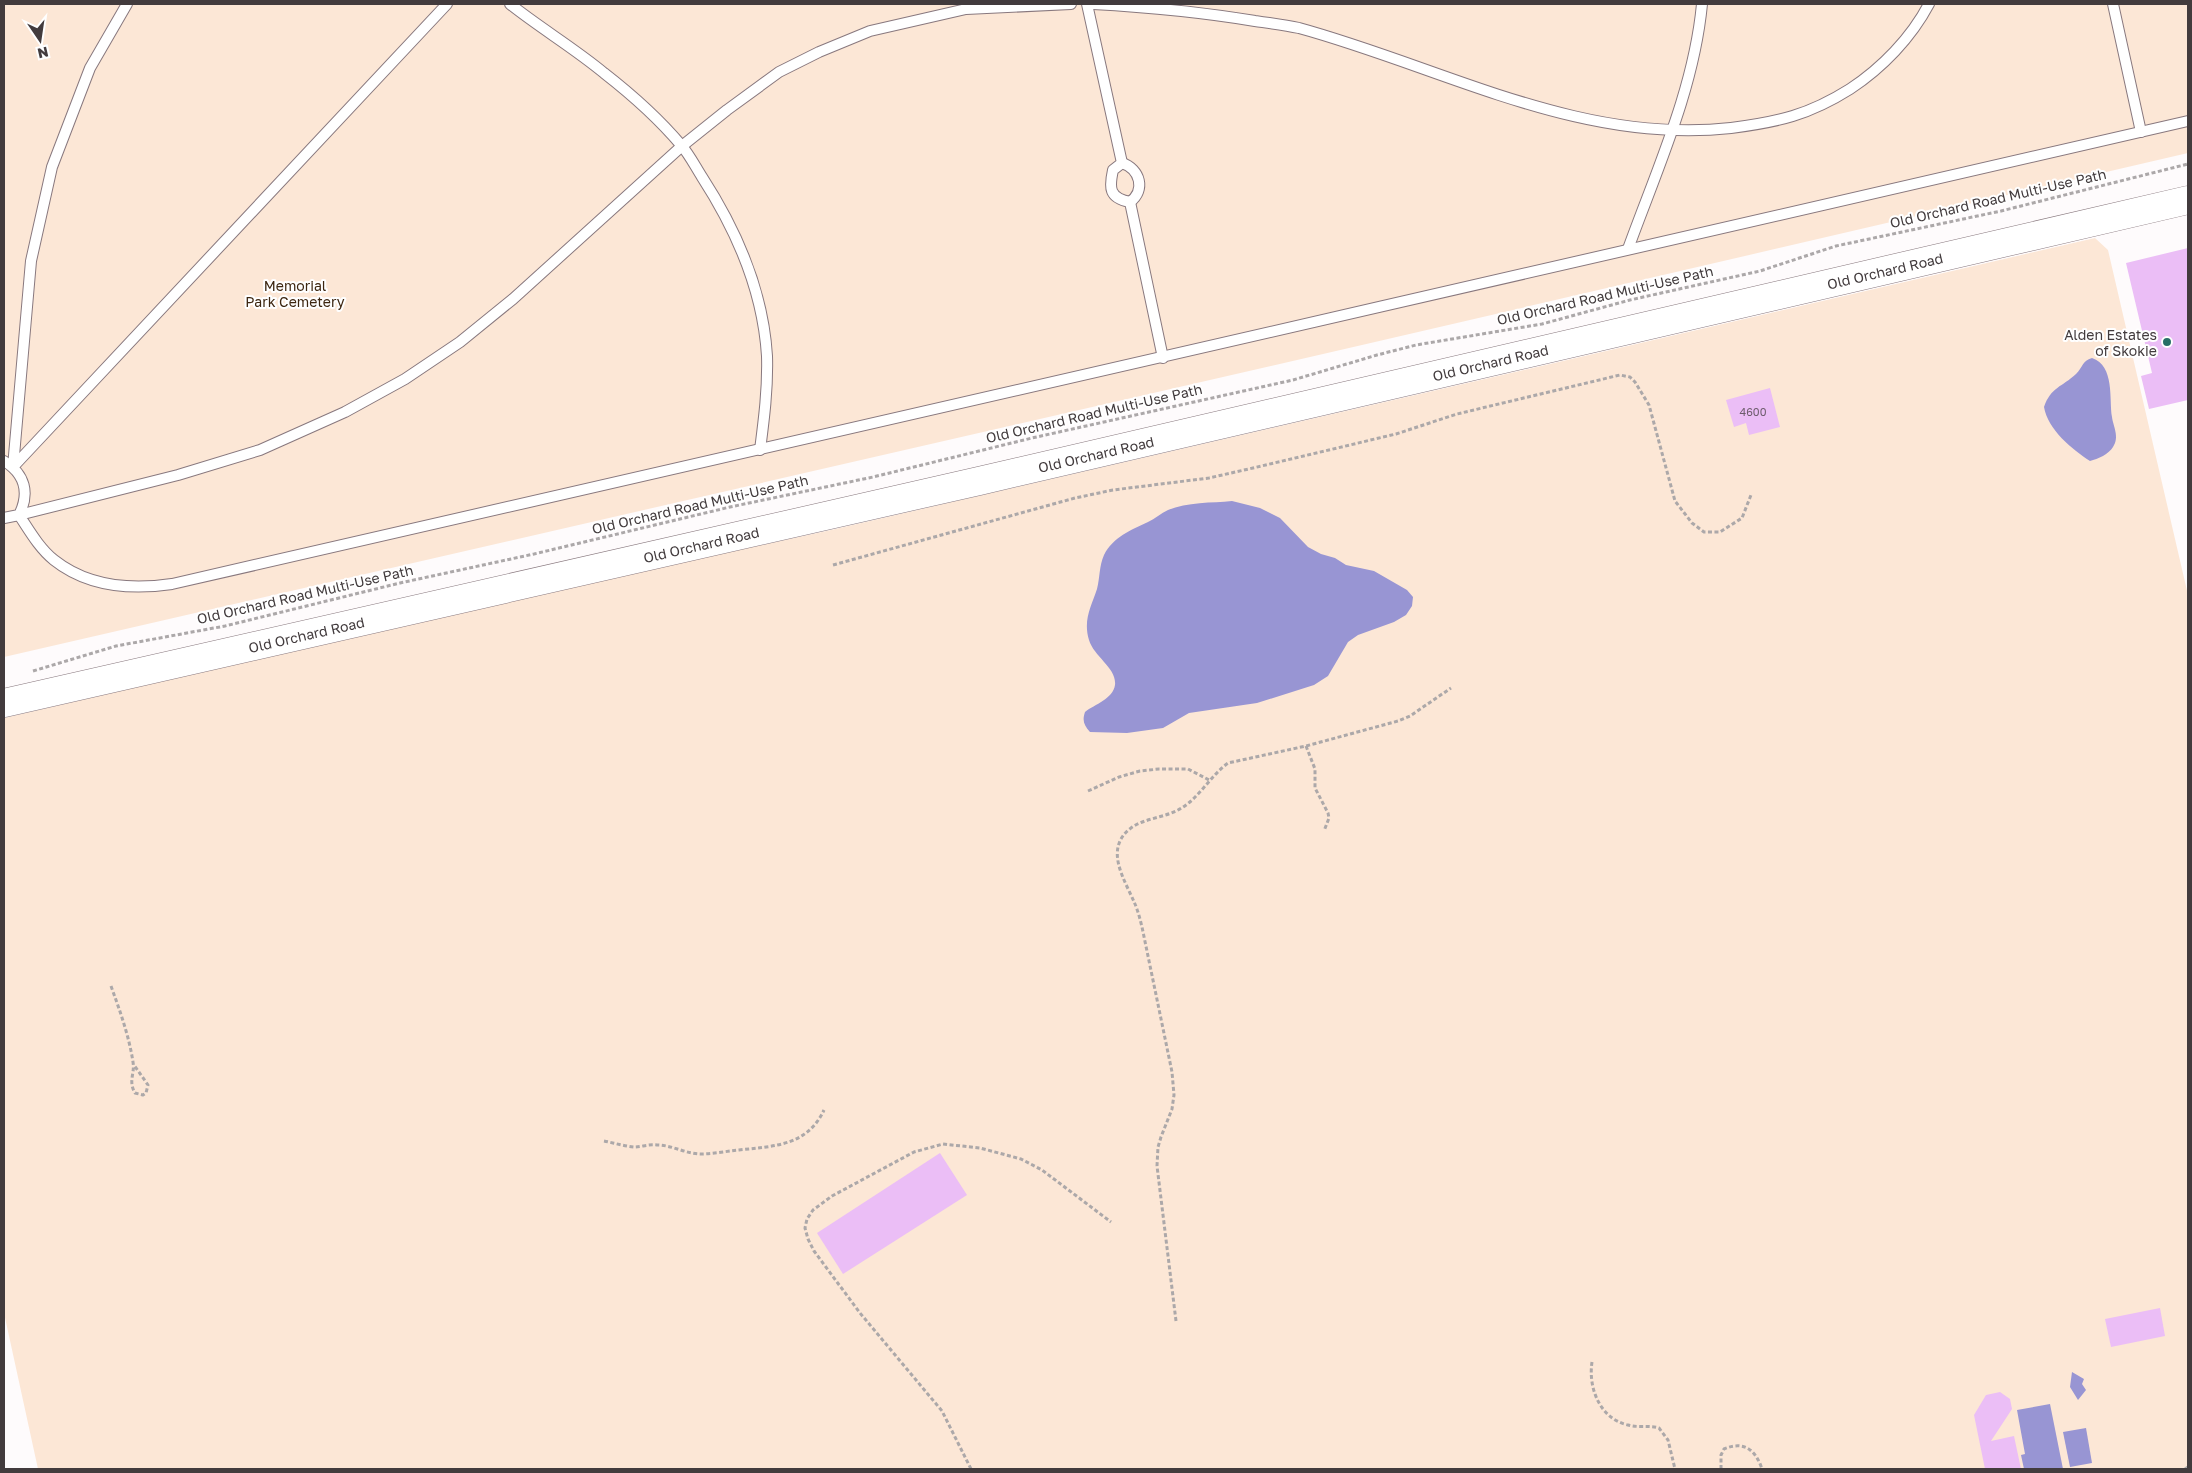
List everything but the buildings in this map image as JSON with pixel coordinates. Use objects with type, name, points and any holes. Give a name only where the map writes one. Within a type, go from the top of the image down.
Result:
[{"type":"main road","name":"Old Orchard Road","points":[[4,703],[980,481],[2188,200]]},
{"type":"lane","points":[[13,467],[31,261],[52,167],[90,68],[127,4]]},
{"type":"lane","points":[[13,467],[447,4]]},
{"type":"lane","points":[[510,4],[604,72],[640,103],[682,146],[716,199],[738,240],[752,277],[762,317],[767,355],[767,398],[760,450]]},
{"type":"lane","points":[[4,518],[178,475],[260,450],[345,412],[396,384],[460,342],[505,305],[682,146],[726,110],[779,72],[819,52],[870,31],[966,9],[1071,4]]},
{"type":"lane","points":[[1088,4],[1122,163]]},
{"type":"lane","points":[[1093,4],[1154,8],[1224,16],[1297,28],[1394,58],[1520,102],[1613,124],[1670,131],[1756,125],[1793,118],[1833,99],[1870,76],[1902,43],[1929,4]]},
{"type":"lane","points":[[1628,249],[1687,83],[1698,37],[1702,4]]},
{"type":"lane","points":[[2113,4],[2141,132]]},
{"type":"lane","points":[[18,515],[38,544],[54,560],[74,572],[119,587],[146,588],[182,582],[2188,121]]},
{"type":"lane","points":[[1122,163],[1129,165],[1136,172],[1140,181],[1139,192],[1130,202]]},
{"type":"lane","points":[[1122,163],[1113,170],[1110,187],[1114,196],[1130,202]]},
{"type":"lane","points":[[1130,202],[1163,358]]},
{"type":"lane","points":[[4,461],[13,467],[22,479],[25,503],[18,515]]},
{"type":"path","name":"Old Orchard Road Multi-Use Path","points":[[25,674],[116,646],[225,626],[400,583],[1293,380],[1416,345],[1542,324],[1630,300],[1760,271],[1836,246],[2001,211],[2188,164]]},
{"type":"path","points":[[833,565],[1076,498],[1113,490],[1209,478],[1253,468],[1396,434],[1457,414],[1620,374],[1630,377],[1635,382],[1649,405],[1675,502],[1692,523],[1704,532],[1720,532],[1742,518],[1752,495]]},
{"type":"path","points":[[1176,1321],[1157,1166],[1158,1148],[1172,1108],[1174,1095],[1172,1072],[1142,927],[1136,906],[1119,867],[1116,849],[1130,829],[1147,819],[1178,810],[1211,781],[1218,770],[1228,763],[1306,746],[1398,721],[1410,716],[1451,688]]},
{"type":"path","points":[[1306,746],[1315,769],[1315,788],[1328,813],[1329,818],[1324,832]]},
{"type":"path","points":[[1088,791],[1119,777],[1140,771],[1159,769],[1188,769],[1211,781]]},
{"type":"path","points":[[111,986],[127,1033],[134,1065],[131,1082],[132,1088],[135,1093],[146,1093],[148,1085],[134,1065]]},
{"type":"path","points":[[604,1140],[635,1147],[656,1144],[702,1154],[786,1144],[814,1127],[824,1110]]},
{"type":"path","points":[[971,1469],[955,1434],[937,1404],[860,1313],[814,1251],[805,1228],[807,1219],[813,1210],[832,1196],[914,1152],[943,1144],[980,1148],[1021,1159],[1042,1170],[1111,1222]]},
{"type":"path","points":[[1592,1362],[1591,1383],[1603,1409],[1610,1417],[1621,1423],[1659,1428],[1668,1440],[1675,1469]]},
{"type":"path","points":[[1721,1469],[1721,1454],[1724,1449],[1738,1445],[1746,1446],[1753,1451],[1762,1469]]},
{"type":"green space","name":"Memorial Park Cemetery","points":[[4,4],[2188,4],[2188,153],[4,657]]},
{"type":"green space","points":[[2095,238],[2108,250],[2188,595],[2188,1469],[38,1469],[4,1313],[4,718],[501,602],[831,530]]},
{"type":"shaded area","points":[[2092,358],[2099,362],[2108,375],[2116,439],[2109,452],[2100,458],[2090,461],[2069,445],[2056,431],[2046,415],[2044,407],[2050,395],[2076,374],[2084,363]]},
{"type":"shaded area","points":[[1232,501],[1260,508],[1280,518],[1308,547],[1321,554],[1335,558],[1346,565],[1374,571],[1407,590],[1413,597],[1412,606],[1406,615],[1394,622],[1358,635],[1348,642],[1328,676],[1314,685],[1257,703],[1189,713],[1163,728],[1127,733],[1090,732],[1084,723],[1085,712],[1107,698],[1114,690],[1115,685],[1112,673],[1095,652],[1087,633],[1088,614],[1097,589],[1104,555],[1117,539],[1175,507]]},
{"type":"shaded area","points":[[2072,1372],[2084,1379],[2082,1384],[2086,1390],[2078,1400],[2070,1387]]},
{"type":"shaded area","points":[[2050,1404],[2063,1469],[2024,1469],[2021,1455],[2025,1454],[2017,1410]]},
{"type":"shaded area","points":[[2086,1428],[2092,1463],[2070,1467],[2063,1432]]},
{"type":"place","name":"Alden Estates of Skokie","points":[[2167,342]]}]
